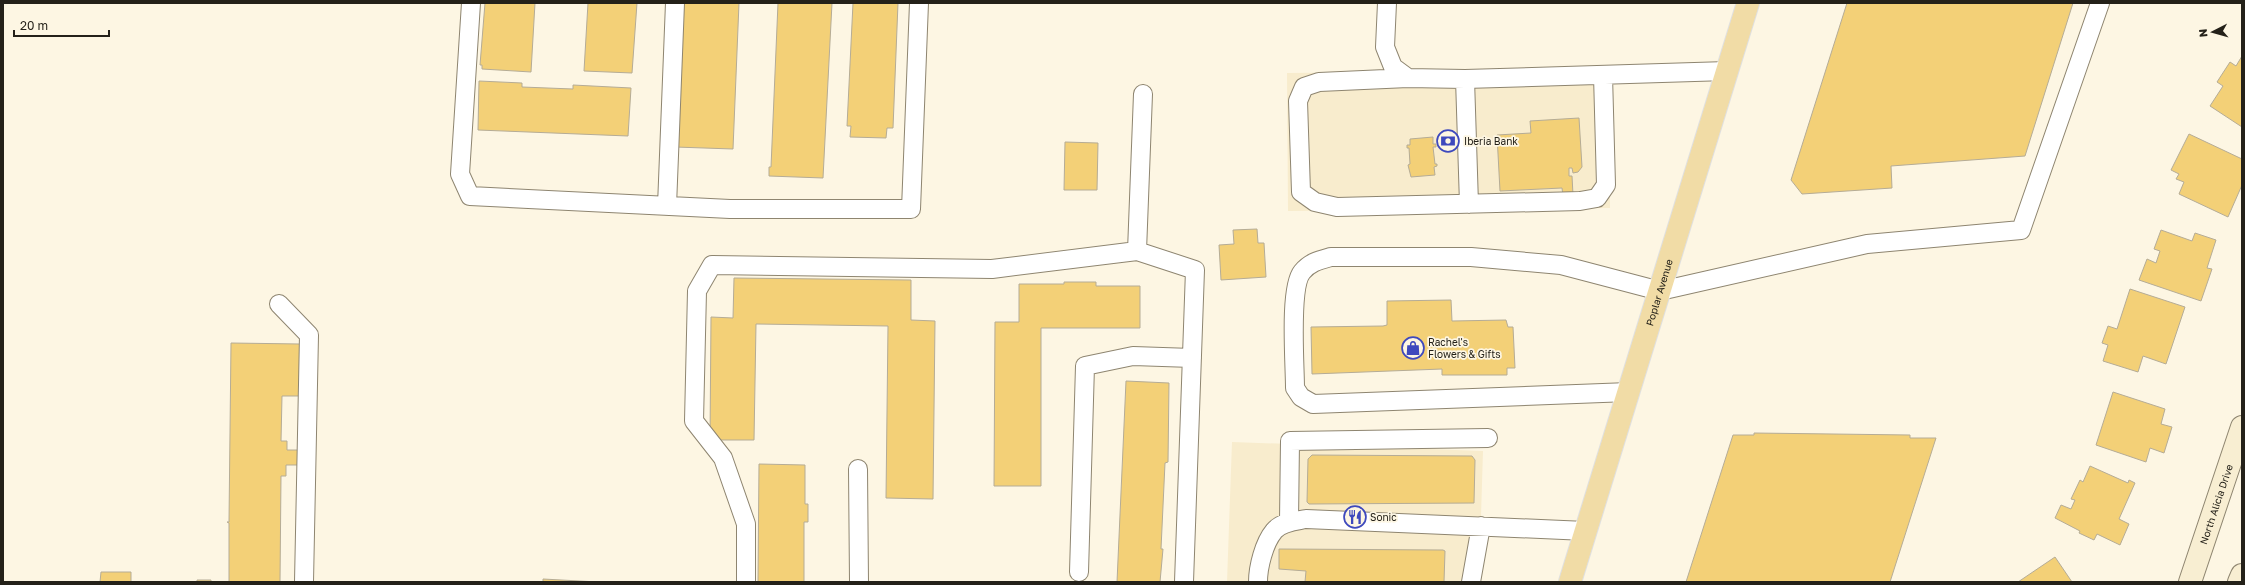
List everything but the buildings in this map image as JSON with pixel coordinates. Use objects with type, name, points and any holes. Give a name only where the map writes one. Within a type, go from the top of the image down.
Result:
[{"type":"main road","name":"Poplar Avenue","points":[[1570,582],[1748,3]]},
{"type":"main road","name":"North Alicia Drive","points":[[2190,582],[2242,427]]},
{"type":"main road","points":[[2240,582],[2242,575]]},
{"type":"lane","points":[[471,3],[460,174],[470,196],[730,209],[911,209],[919,3]]},
{"type":"lane","points":[[667,206],[675,3]]},
{"type":"lane","points":[[1387,3],[1385,47],[1393,67],[1408,78]]},
{"type":"lane","points":[[1629,392],[1313,404],[1301,397],[1295,388],[1294,292],[1301,273],[1312,262],[1331,257],[1471,258],[1561,265],[1660,291],[1867,244],[2022,230],[2100,3]]},
{"type":"lane","points":[[1603,75],[1606,185],[1597,198],[1580,201],[1337,207],[1315,202],[1301,192],[1298,101],[1304,87],[1319,82],[1408,78],[1465,79],[1727,71]]},
{"type":"lane","points":[[1465,79],[1469,204]]},
{"type":"lane","points":[[1137,250],[1143,94]]},
{"type":"lane","points":[[746,582],[746,524],[723,458],[694,421],[697,291],[712,265],[992,269],[1137,250],[1195,270],[1184,582]]},
{"type":"lane","points":[[279,304],[309,335],[304,582]]},
{"type":"lane","points":[[1079,572],[1085,366],[1133,356],[1192,358]]},
{"type":"lane","points":[[1289,521],[1290,441],[1488,438]]},
{"type":"lane","points":[[858,469],[859,582]]},
{"type":"lane","points":[[1258,582],[1265,549],[1274,530],[1289,521],[1306,520],[1586,531]]},
{"type":"lane","points":[[1471,582],[1481,526]]},
{"type":"shaded area","name":"Iberia Bank","points":[[1609,70],[1610,208],[1288,211],[1287,73]]},
{"type":"shaded area","name":"Sonic","points":[[1232,442],[1483,451],[1479,582],[1227,582]]},
{"type":"place","name":"Iberia Bank","points":[[1448,141]]},
{"type":"place","name":"Rachel's Flowers & Gifts","points":[[1413,348]]},
{"type":"place","name":"Sonic","points":[[1355,517]]}]
